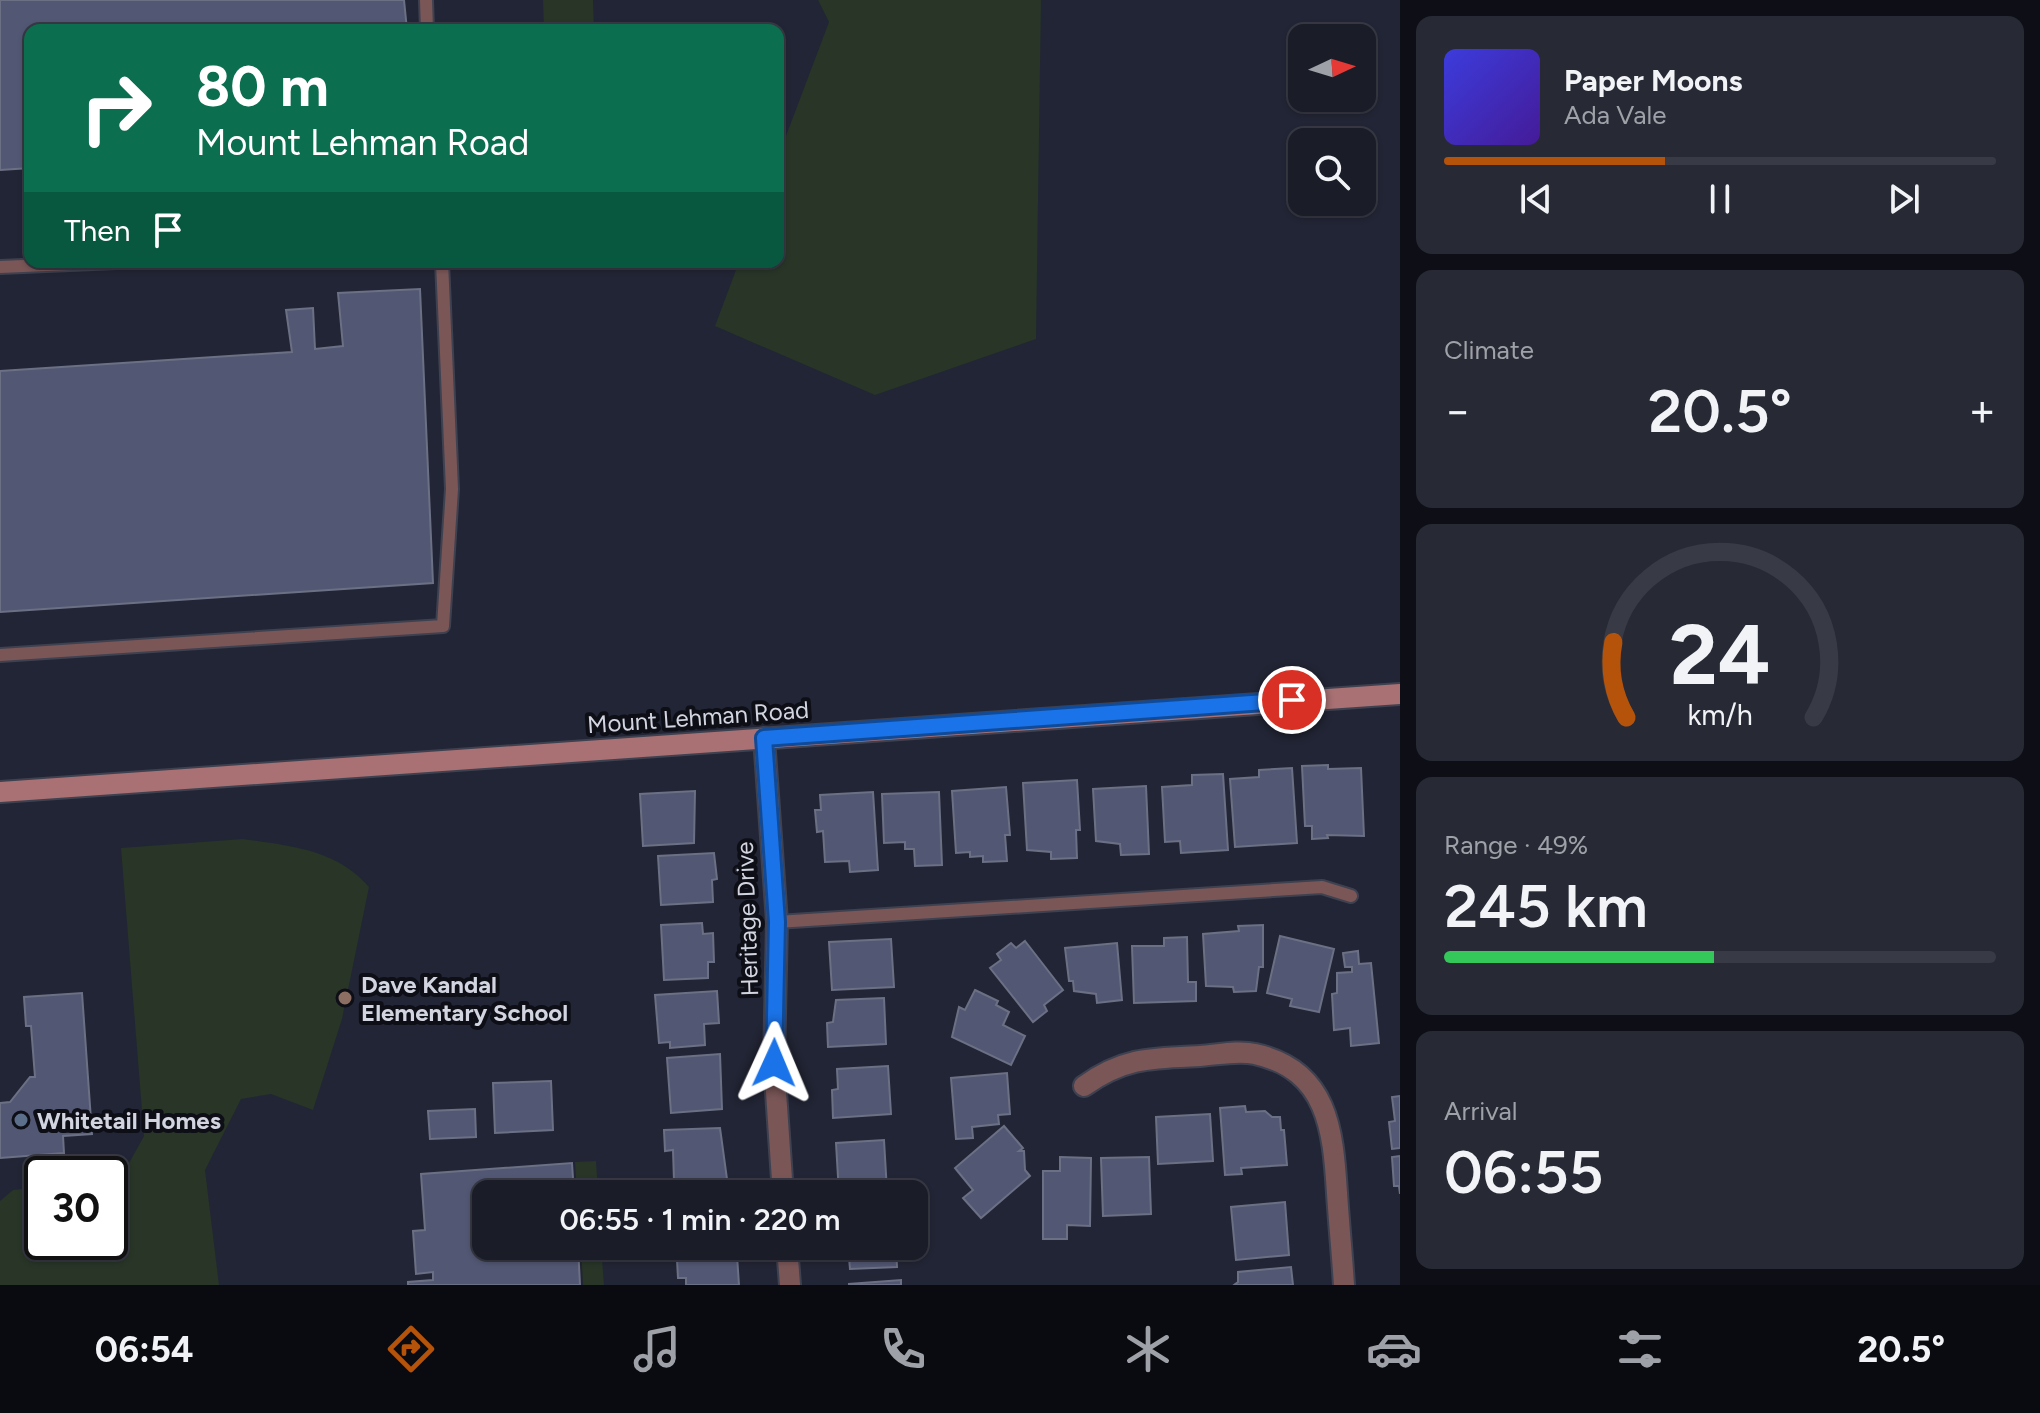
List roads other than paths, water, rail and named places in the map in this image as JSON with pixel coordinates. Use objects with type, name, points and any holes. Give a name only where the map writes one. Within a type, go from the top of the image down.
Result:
[{"type":"main road","name":"Mount Lehman Road","points":[[0,792],[1400,694]]},
{"type":"street","name":"Heritage Drive","points":[[764,738],[777,922],[774,1063],[782,1180]]},
{"type":"street","points":[[1084,1086],[1108,1069],[1135,1059],[1252,1053],[1280,1061],[1305,1079],[1323,1104],[1333,1139],[1344,1285]]},
{"type":"street","points":[[788,1260],[790,1285]]},
{"type":"lane","points":[[426,0],[427,24]]},
{"type":"lane","points":[[0,267],[24,266]]},
{"type":"lane","points":[[0,655],[443,626],[452,489],[442,268]]},
{"type":"lane","points":[[777,922],[1322,887],[1351,896]]},
{"type":"place","name":"Dave Kandal Elementary School","points":[[345,998]]},
{"type":"place","name":"Whitetail Homes","points":[[21,1120]]}]
